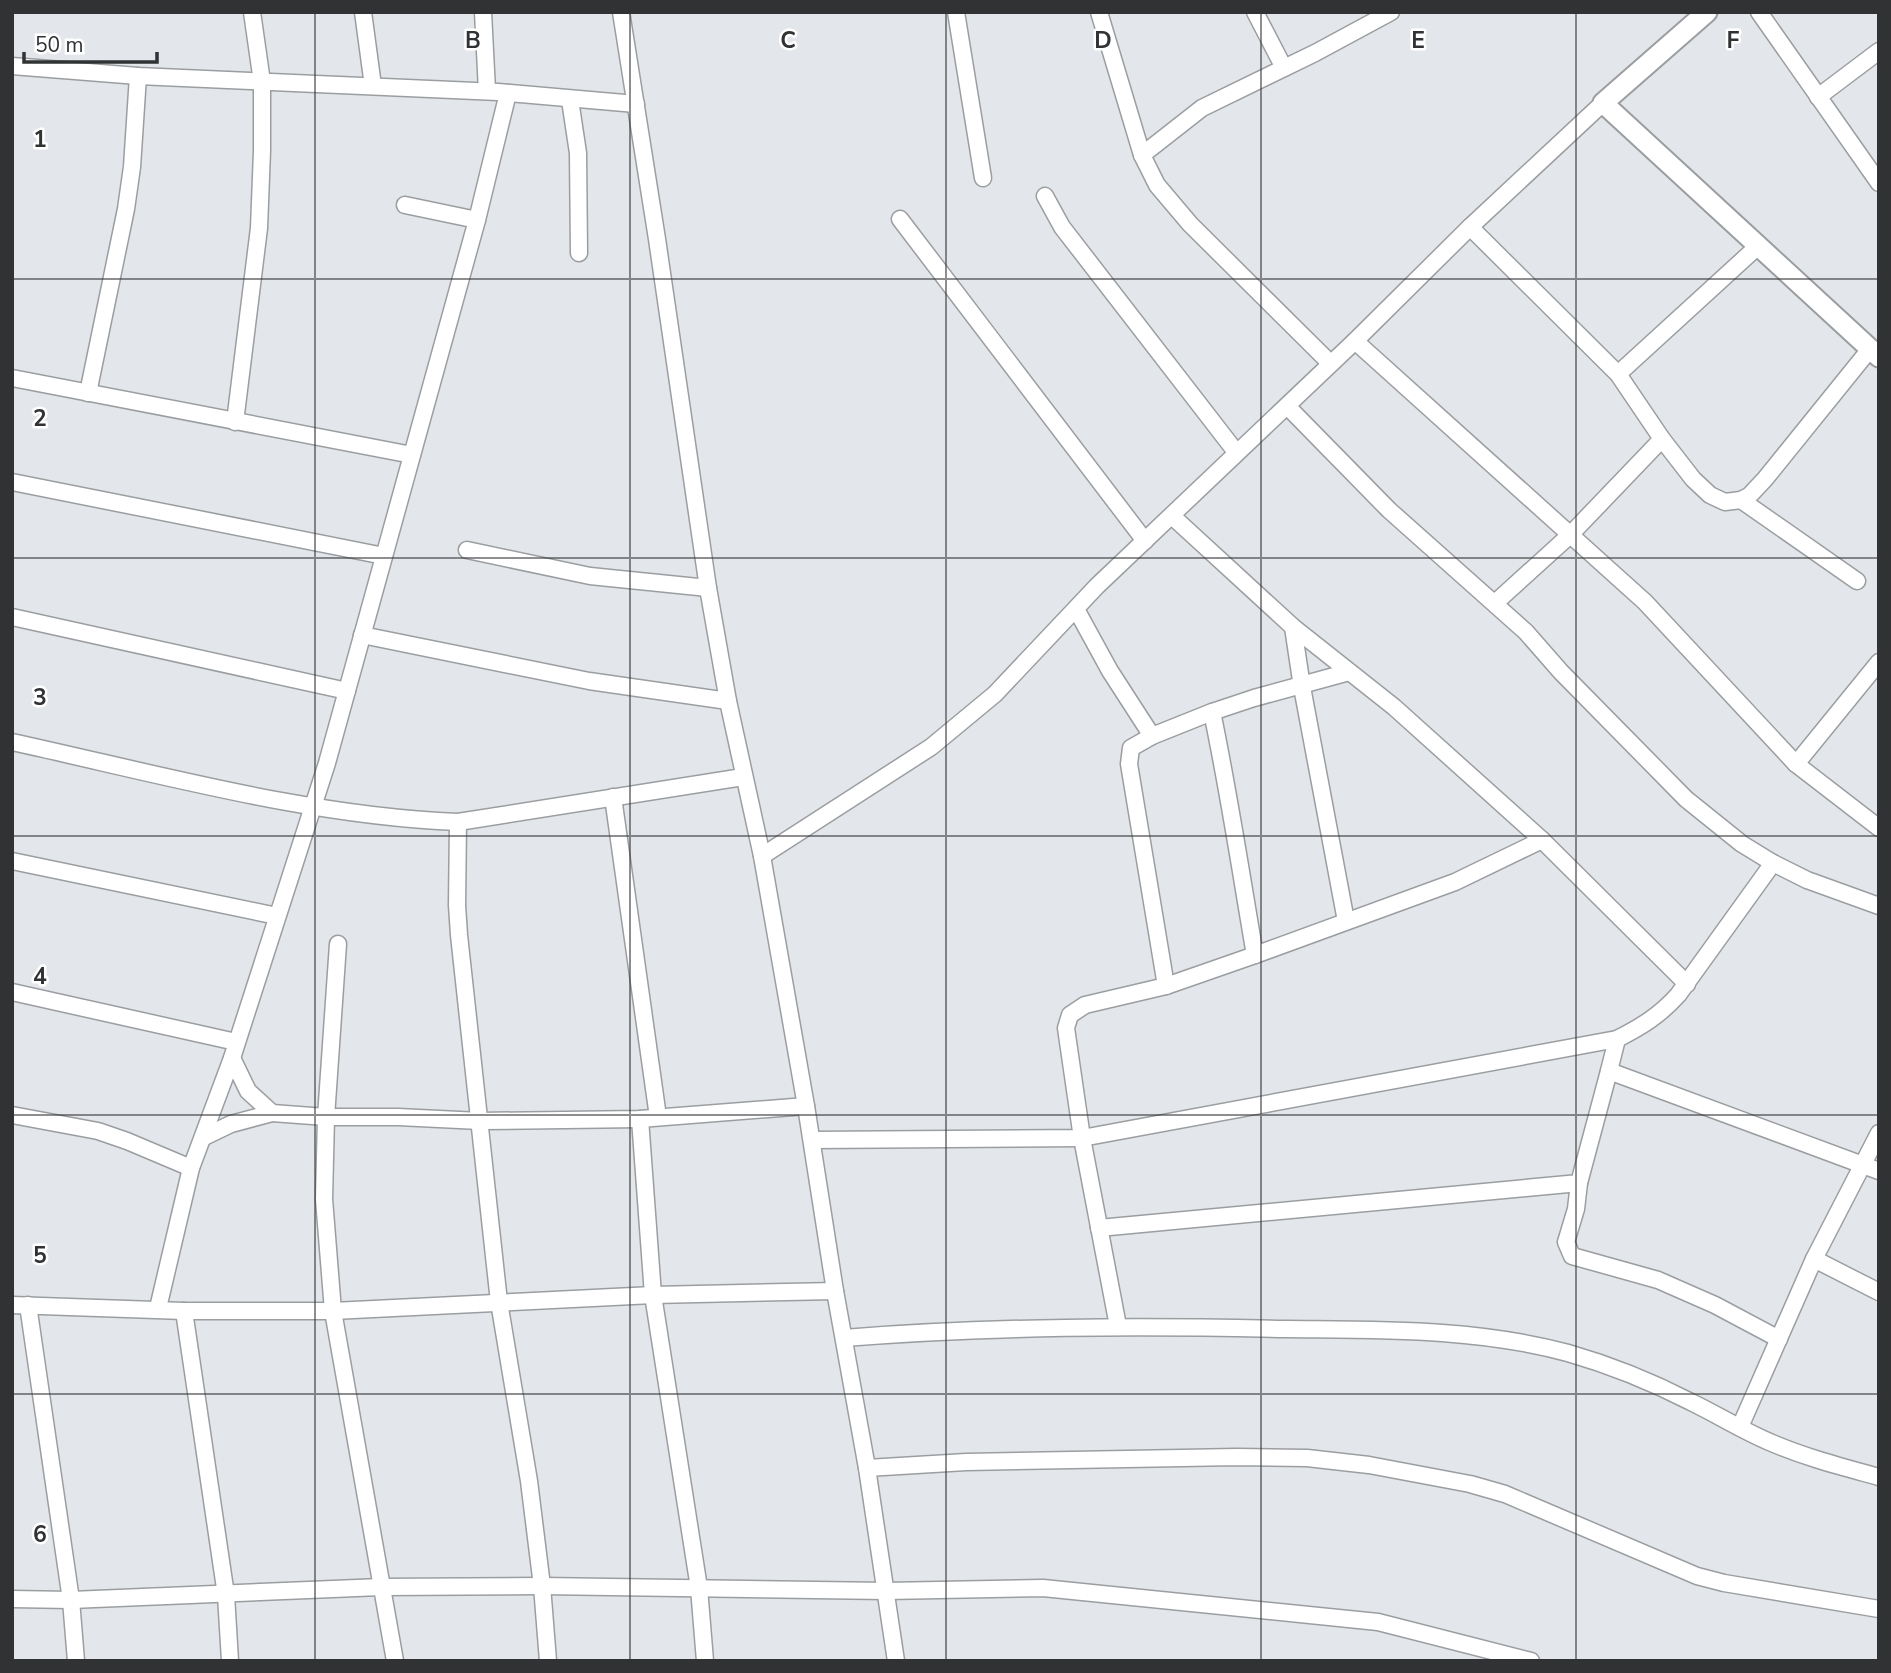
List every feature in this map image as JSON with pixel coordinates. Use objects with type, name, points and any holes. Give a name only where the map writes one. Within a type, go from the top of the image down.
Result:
[{"type":"street","points":[[235,422],[259,228],[262,82],[252,12]]},
{"type":"street","points":[[363,12],[373,86]]},
{"type":"street","points":[[483,12],[487,91]]},
{"type":"street","points":[[621,12],[708,588],[743,777],[762,856],[812,1140],[896,1661]]},
{"type":"street","points":[[956,12],[983,178]]},
{"type":"street","points":[[1099,12],[1142,155],[1157,185],[1172,204],[1330,363]]},
{"type":"street","points":[[1255,12],[1284,68]]},
{"type":"street","points":[[1142,155],[1202,108],[1315,54],[1391,12]]},
{"type":"street","points":[[762,856],[931,747],[995,694],[1144,541],[1355,341],[1470,227],[1603,103],[1707,12]]},
{"type":"street","points":[[1759,12],[1879,183]]},
{"type":"street","points":[[1818,97],[1879,51]]},
{"type":"street","points":[[12,66],[138,76],[487,91],[636,104]]},
{"type":"street","points":[[88,393],[126,209],[132,167],[138,76]]},
{"type":"street","points":[[158,1308],[191,1168],[232,1058],[347,691],[477,220],[508,93]]},
{"type":"street","points":[[570,100],[578,153],[579,253]]},
{"type":"street","points":[[1470,227],[1618,374],[1693,479],[1710,495],[1724,502],[1749,496],[1874,353],[1603,103]]},
{"type":"street","points":[[1045,196],[1062,227],[1236,452]]},
{"type":"street","points":[[405,205],[477,220]]},
{"type":"street","points":[[900,219],[1144,541]]},
{"type":"street","points":[[1618,374],[1757,247]]},
{"type":"street","points":[[1355,341],[1645,602],[1796,764],[1879,828]]},
{"type":"street","points":[[12,378],[412,455]]},
{"type":"street","points":[[1287,406],[1389,510],[1525,632],[1686,799],[1742,844],[1773,863],[1807,880],[1878,903]]},
{"type":"street","points":[[1495,603],[1570,535],[1662,439]]},
{"type":"street","points":[[12,482],[384,556]]},
{"type":"street","points":[[1741,500],[1857,581]]},
{"type":"street","points":[[1172,516],[1293,627],[1394,707],[1542,841],[1687,984]]},
{"type":"street","points":[[467,550],[590,576],[708,588]]},
{"type":"street","points":[[1076,609],[1110,671],[1152,736]]},
{"type":"street","points":[[12,617],[347,691]]},
{"type":"street","points":[[1293,627],[1301,687],[1346,921]]},
{"type":"street","points":[[362,635],[589,681],[728,701]]},
{"type":"street","points":[[1796,764],[1879,662]]},
{"type":"street","points":[[1166,986],[1129,759],[1131,748],[1152,736],[1212,712],[1349,672]]},
{"type":"street","points":[[1212,712],[1231,802],[1255,956]]},
{"type":"street","points":[[12,743],[312,808],[414,820],[458,822],[743,777]]},
{"type":"street","points":[[613,797],[658,1117]]},
{"type":"street","points":[[458,822],[457,915],[499,1302],[529,1481],[548,1661]]},
{"type":"street","points":[[1118,1326],[1082,1138],[1066,1028],[1070,1015],[1086,1005],[1166,986],[1255,956],[1455,882],[1542,841]]},
{"type":"street","points":[[12,861],[277,916]]},
{"type":"street","points":[[812,1140],[1082,1138],[1617,1038],[1660,1014],[1687,984],[1773,863]]},
{"type":"street","points":[[338,944],[326,1117],[324,1199],[333,1311],[395,1661]]},
{"type":"street","points":[[12,992],[236,1042]]},
{"type":"street","points":[[1617,1038],[1566,1242],[1572,1255],[1658,1280],[1725,1310],[1779,1339]]},
{"type":"street","points":[[232,1058],[248,1091],[272,1113]]},
{"type":"street","points":[[1609,1071],[1879,1171]]},
{"type":"street","points":[[204,1137],[231,1124],[272,1113],[480,1121],[640,1119],[806,1106]]},
{"type":"street","points":[[12,1115],[98,1131],[127,1140],[191,1168]]},
{"type":"street","points":[[640,1119],[653,1294],[699,1588],[705,1661]]},
{"type":"street","points":[[1740,1427],[1814,1259],[1861,1163],[1879,1133]]},
{"type":"street","points":[[1099,1228],[1579,1183]]},
{"type":"street","points":[[1814,1259],[1879,1292]]},
{"type":"street","points":[[76,1661],[71,1600],[20,1305],[184,1311],[333,1311],[653,1294],[835,1291]]},
{"type":"street","points":[[184,1311],[226,1595],[230,1661]]},
{"type":"street","points":[[844,1338],[903,1333],[1118,1326],[1395,1329],[1493,1338],[1570,1354],[1629,1373],[1770,1443],[1812,1459],[1879,1477]]},
{"type":"street","points":[[867,1468],[966,1462],[1237,1457],[1307,1458],[1369,1465],[1470,1484],[1505,1494],[1697,1576],[1879,1609]]},
{"type":"street","points":[[12,1599],[71,1600],[226,1595],[382,1587],[542,1586],[886,1591],[1070,1589],[1341,1616],[1378,1622],[1531,1661]]}]
